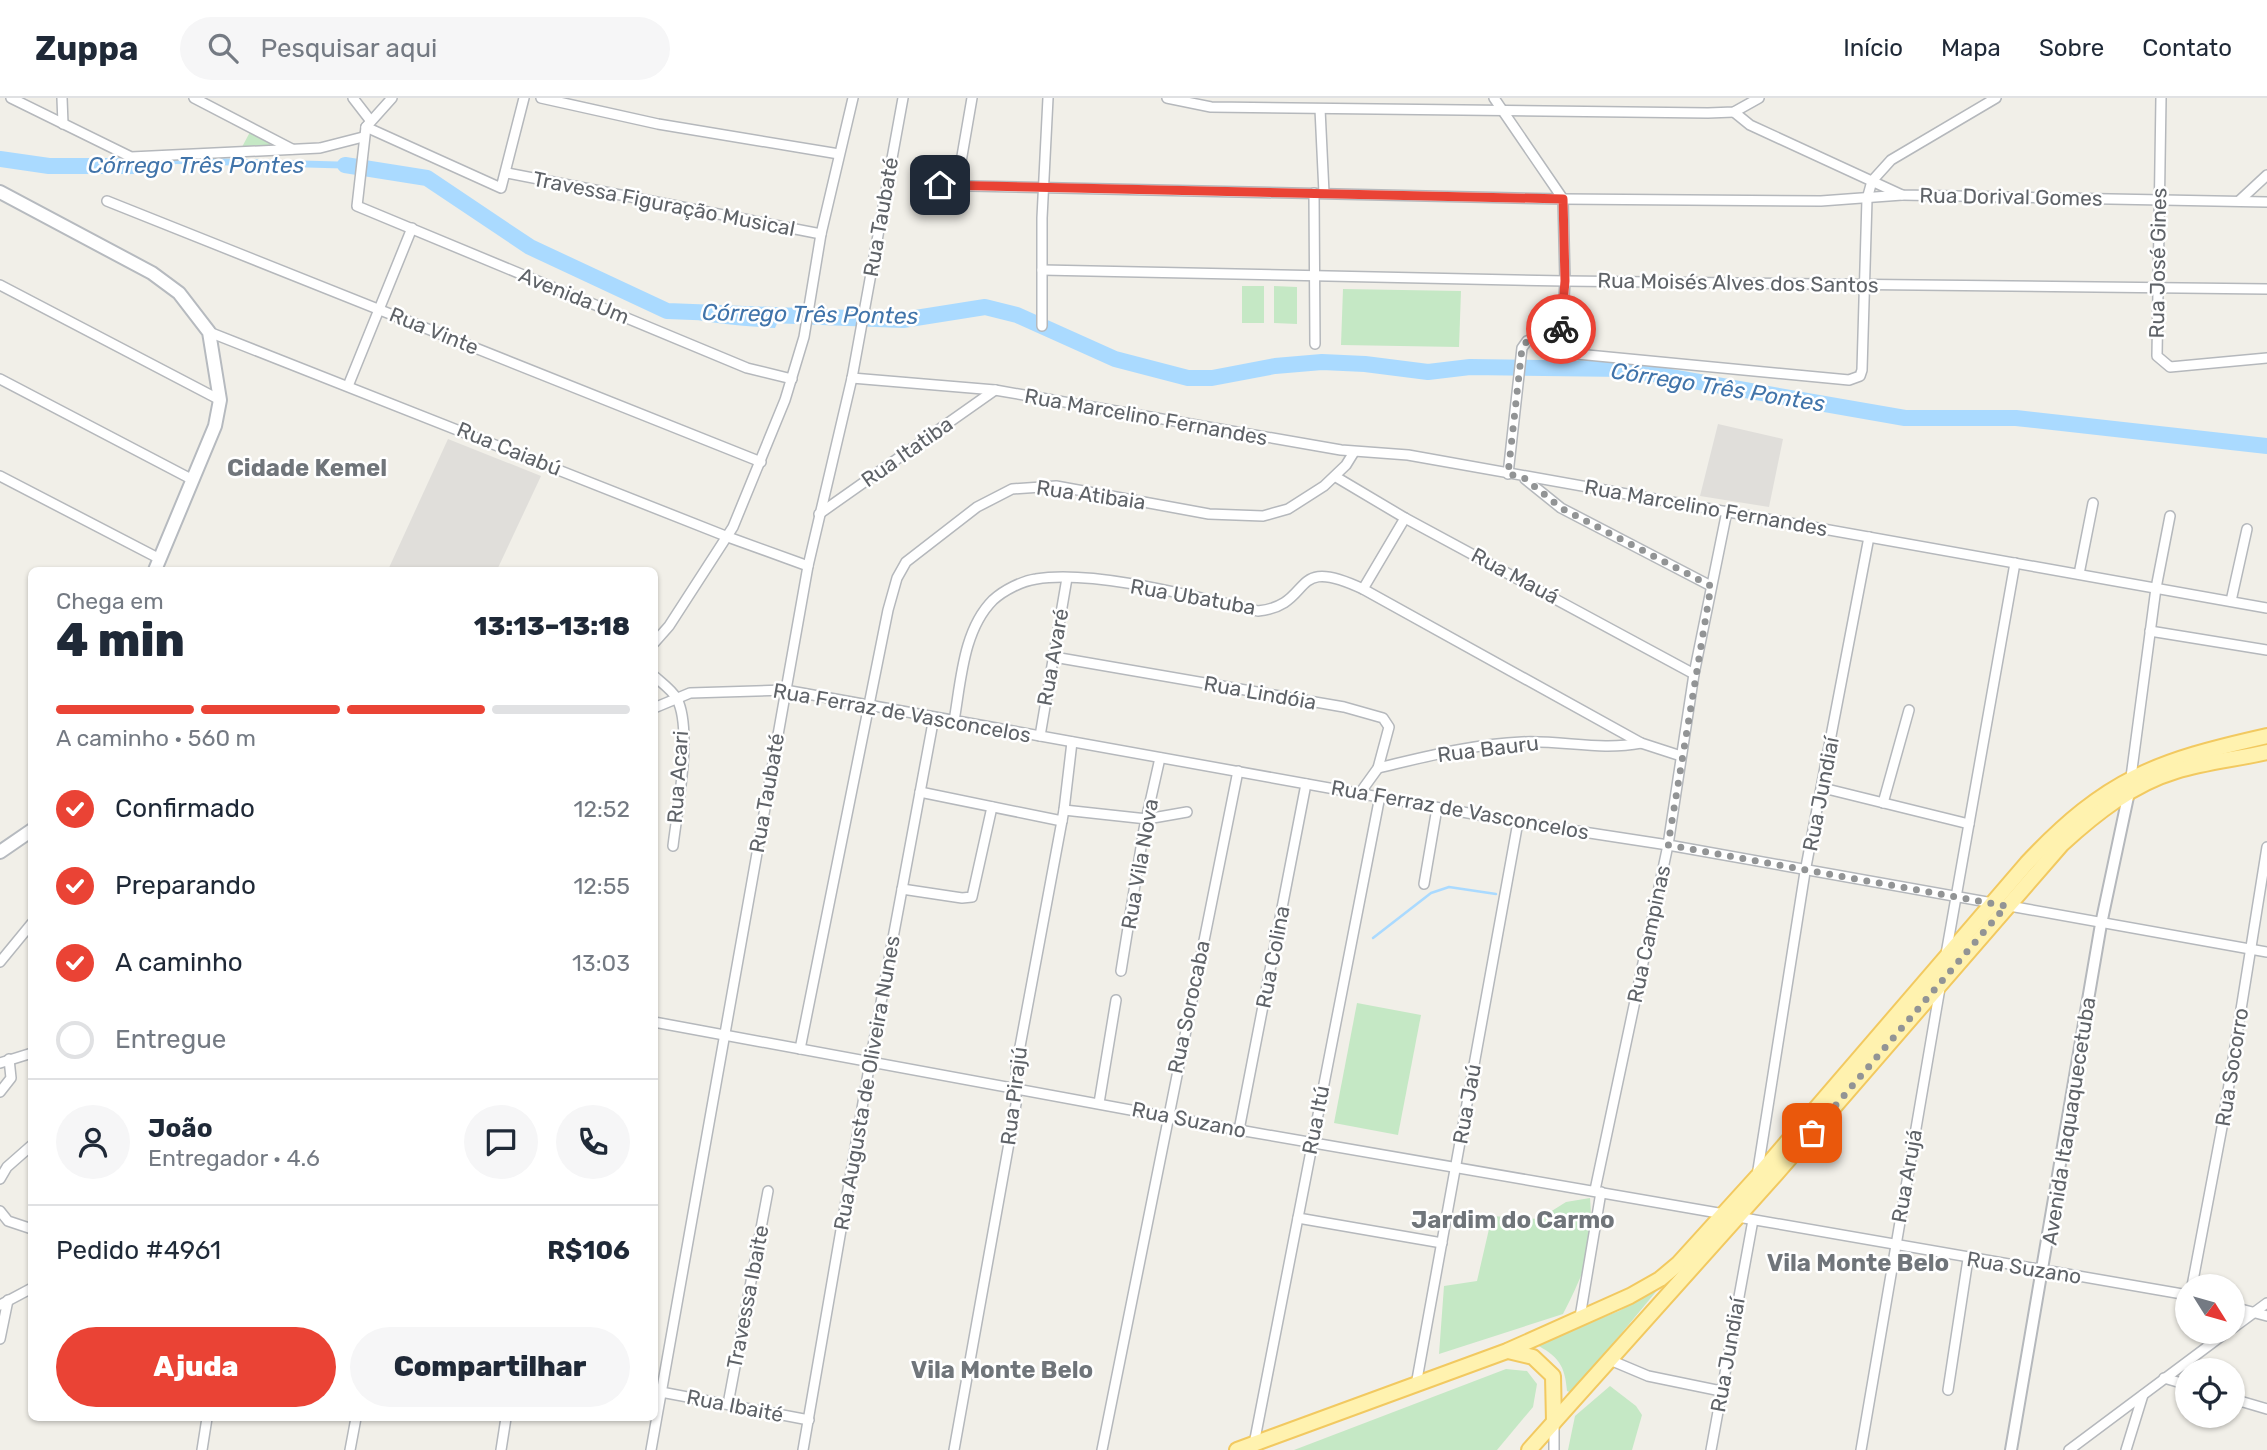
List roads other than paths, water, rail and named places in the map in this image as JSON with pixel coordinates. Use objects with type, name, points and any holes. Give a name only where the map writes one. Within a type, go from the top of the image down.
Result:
[{"type":"main road","points":[[0,192],[152,273],[179,293],[209,332],[220,400],[215,426],[157,565]]},
{"type":"main road","points":[[1528,1450],[1610,1360],[1731,1216],[1940,986],[1999,904],[2064,825],[2131,777],[2179,758],[2267,737]]},
{"type":"main road","points":[[1237,1450],[1507,1351],[1630,1296],[1661,1279],[1731,1216],[1757,1177],[1945,958],[2089,819],[2129,792],[2174,772],[2267,752]]},
{"type":"main road","points":[[0,852],[28,831]]},
{"type":"main road","points":[[1507,1351],[1533,1357],[1553,1376],[1554,1422]]},
{"type":"street","points":[[11,98],[131,157],[320,148],[363,137],[368,124],[392,98]]},
{"type":"street","points":[[62,98],[63,124]]},
{"type":"street","points":[[353,98],[368,124],[501,188],[524,98]]},
{"type":"street","points":[[541,98],[658,124],[839,154]]},
{"type":"street","points":[[658,638],[728,537],[792,379],[804,337],[821,234],[853,98]]},
{"type":"street","name":"Rua Taubaté","points":[[658,1409],[808,566],[852,378],[903,98]]},
{"type":"street","points":[[957,185],[972,98]]},
{"type":"street","points":[[1042,326],[1048,98]]},
{"type":"street","points":[[1167,98],[1211,107],[1734,112],[1759,98]]},
{"type":"street","points":[[1494,98],[1563,199],[1565,281],[1562,329],[1564,345],[1571,352],[1849,380],[1860,376],[1862,370],[1867,199],[1872,181],[1900,153],[1996,98]]},
{"type":"street","name":"Rua José Gines","points":[[2161,98],[2157,356],[2164,365],[2176,366],[2267,358]]},
{"type":"street","points":[[197,99],[293,149]]},
{"type":"street","points":[[1315,344],[1312,276],[1319,193],[1320,109]]},
{"type":"street","name":"Rua Dorival Gomes","points":[[1734,112],[1750,125],[1902,195],[2267,202]]},
{"type":"street","name":"Avenida Um","points":[[363,137],[357,206],[747,368],[792,379]]},
{"type":"street","name":"Travessa Figuração Musical","points":[[507,173],[821,234]]},
{"type":"street","points":[[2239,201],[2267,175]]},
{"type":"street","points":[[924,185],[1563,199],[1867,199],[1902,195]]},
{"type":"street","name":"Rua Vinte","points":[[107,201],[761,461]]},
{"type":"street","points":[[348,386],[412,228]]},
{"type":"street","name":"Rua Moisés Alves dos Santos","points":[[1042,270],[1565,281],[2267,289]]},
{"type":"street","points":[[0,285],[220,400]]},
{"type":"street","points":[[1508,474],[1522,348],[1527,341],[1562,329]]},
{"type":"street","name":"Rua Caiabú","points":[[209,332],[808,566]]},
{"type":"street","name":"Rua Marcelino Fernandes","points":[[852,378],[995,390],[1354,452],[1408,455],[2267,608]]},
{"type":"street","points":[[0,379],[192,480]]},
{"type":"street","name":"Rua Itatiba","points":[[819,514],[995,390]]},
{"type":"street","name":"Rua Atibaia","points":[[800,1049],[868,705],[897,578],[906,562],[977,507],[1012,489],[1056,486],[1209,514],[1263,516],[1288,509],[1336,477],[1354,452]]},
{"type":"street","points":[[0,476],[157,565]]},
{"type":"street","name":"Rua Mauá","points":[[1336,477],[1694,674]]},
{"type":"street","points":[[1523,477],[1561,508],[1711,586]]},
{"type":"street","points":[[2079,574],[2093,503]]},
{"type":"street","name":"Rua Campinas","points":[[1580,1317],[1598,1191],[1668,845],[1694,674],[1727,511]]},
{"type":"street","points":[[2131,777],[2156,588],[2169,516]]},
{"type":"street","points":[[1363,589],[1405,517]]},
{"type":"street","points":[[2231,601],[2247,529]]},
{"type":"street","name":"Rua Jundiaí","points":[[1757,1177],[1805,872],[1870,537]]},
{"type":"street","points":[[1945,958],[2015,563]]},
{"type":"street","name":"Rua Ubatuba","points":[[954,721],[965,657],[974,631],[993,601],[1004,592],[1035,579],[1067,578],[1195,597],[1258,611],[1281,605],[1317,575],[1330,575],[1363,589],[1641,743],[1681,757]]},
{"type":"street","name":"Rua Avaré","points":[[1040,736],[1067,578]]},
{"type":"street","points":[[2150,631],[2267,650]]},
{"type":"street","name":"Rua Lindóia","points":[[1054,657],[1331,705],[1383,718],[1389,727],[1378,768],[1360,793]]},
{"type":"street","points":[[658,680],[677,697]]},
{"type":"street","name":"Rua Ferraz de Vasconcelos","points":[[658,706],[677,697],[721,690],[785,690],[1437,808],[1668,845],[1805,872],[2267,951]]},
{"type":"street","name":"Rua Acari","points":[[673,846],[682,760],[681,711],[677,697]]},
{"type":"street","points":[[1883,803],[1909,710]]},
{"type":"street","name":"Rua Augusta de Oliveira Nunes","points":[[803,1450],[870,1062],[934,717]]},
{"type":"street","name":"Rua Pirajú","points":[[954,1450],[1016,1088],[1016,1068],[1064,810],[1072,742]]},
{"type":"street","name":"Rua Bauru","points":[[1378,768],[1463,749],[1520,742],[1610,748],[1641,743]]},
{"type":"street","name":"Rua Vila Nova","points":[[1121,971],[1160,758]]},
{"type":"street","name":"Rua Sorocaba","points":[[1102,1450],[1238,771]]},
{"type":"street","name":"Rua Colina","points":[[1239,1130],[1306,784]]},
{"type":"street","points":[[1823,788],[1969,824]]},
{"type":"street","points":[[920,792],[1062,821]]},
{"type":"street","name":"Avenida Itaquaquecetuba","points":[[2011,1450],[2044,1271],[2101,924],[2129,792]]},
{"type":"street","name":"Rua Itú","points":[[1254,1444],[1380,796]]},
{"type":"street","points":[[902,889],[962,898],[972,897],[992,807]]},
{"type":"street","points":[[1424,884],[1437,808]]},
{"type":"street","points":[[1064,810],[1147,819],[1187,812]]},
{"type":"street","name":"Rua Jaú","points":[[1416,1386],[1518,822]]},
{"type":"street","name":"Rua Socorro","points":[[2194,1274],[2267,847]]},
{"type":"street","points":[[0,962],[28,928]]},
{"type":"street","name":"Rua Arujá","points":[[1861,1450],[1940,986]]},
{"type":"street","points":[[1099,1103],[1116,1000]]},
{"type":"street","name":"Rua Suzano","points":[[658,1022],[1239,1130],[1456,1165],[1968,1259],[2175,1293]]},
{"type":"street","points":[[0,1091],[10,1078],[5,1061],[28,1054]]},
{"type":"street","points":[[0,1179],[7,1167],[28,1149]]},
{"type":"street","name":"Travessa Ibaite","points":[[728,1404],[768,1191]]},
{"type":"street","points":[[0,1211],[8,1221],[28,1228]]},
{"type":"street","points":[[1298,1218],[1442,1243]]},
{"type":"street","name":"Rua Jundiaí","points":[[1711,1450],[1753,1220]]},
{"type":"street","points":[[1948,1390],[1968,1259]]},
{"type":"street","points":[[0,1339],[4,1303],[28,1290]]},
{"type":"street","points":[[2245,1319],[2267,1303]]},
{"type":"street","points":[[2245,1310],[2267,1316]]},
{"type":"street","points":[[2068,1450],[2211,1344]]},
{"type":"street","points":[[1610,1360],[1648,1376],[1721,1391]]},
{"type":"street","points":[[2164,1378],[2175,1381]]},
{"type":"street","name":"Rua Ibaité","points":[[661,1392],[809,1420]]},
{"type":"street","points":[[2126,1450],[2143,1394]]},
{"type":"street","points":[[2245,1403],[2267,1409]]},
{"type":"street","points":[[202,1450],[207,1421]]},
{"type":"street","points":[[350,1450],[355,1421]]},
{"type":"street","points":[[501,1450],[506,1421]]},
{"type":"street","name":"Rua Taubaté","points":[[651,1450],[656,1421]]},
{"type":"street","points":[[1554,1422],[1554,1450]]},
{"type":"water","points":[[208,158],[357,162],[360,169],[176,164],[121,171],[124,164]]},
{"type":"water","points":[[613,288],[655,309],[610,291]]},
{"type":"water","points":[[655,309],[706,319],[779,319],[775,328],[691,319]]},
{"type":"waterway","name":"Córrego Três Pontes","points":[[0,159],[49,166],[144,166]]},
{"type":"waterway","name":"Córrego Três Pontes","points":[[345,165],[427,178],[530,247],[667,311],[903,320],[985,307],[1017,315],[1115,359],[1188,378],[1212,378],[1275,366],[1322,362],[1428,372],[1470,367],[1625,369],[1905,418],[2016,418],[2267,446]]},
{"type":"waterway","points":[[1373,938],[1431,893],[1449,887],[1496,894]]},
{"type":"district","name":"Cidade Kemel","points":[[307,468]]},
{"type":"district","name":"Jardim do Carmo","points":[[1513,1220]]},
{"type":"district","name":"Vila Monte Belo","points":[[1858,1263]]},
{"type":"district","name":"Vila Monte Belo","points":[[1002,1370]]}]
